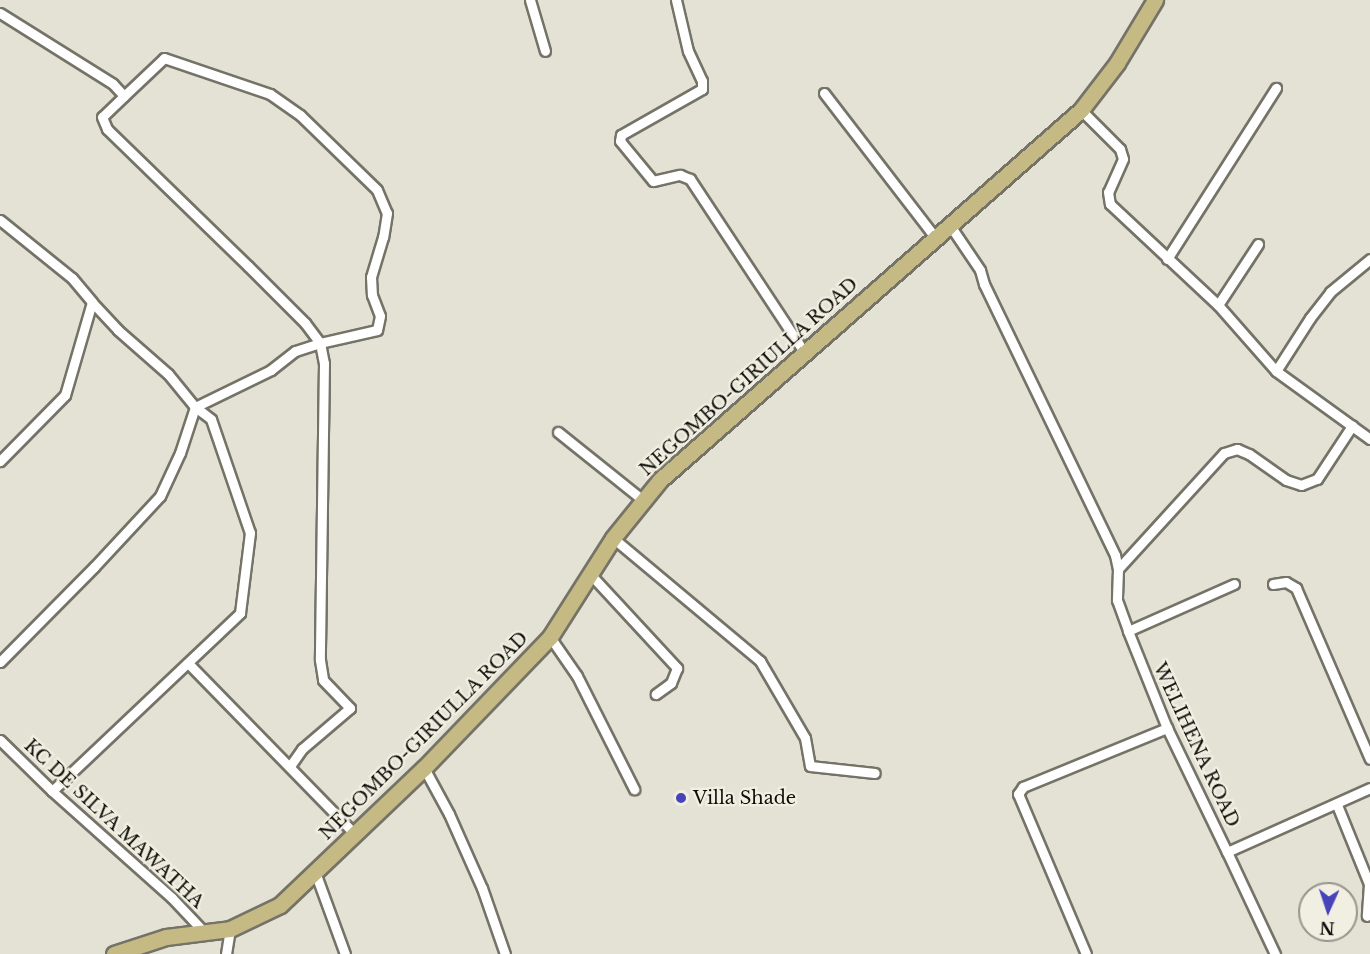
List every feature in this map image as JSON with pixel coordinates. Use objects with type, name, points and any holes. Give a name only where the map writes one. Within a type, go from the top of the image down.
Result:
[{"type":"main road","name":"NEGOMBO-GIRIULLA ROAD","points":[[114,954],[166,937],[230,929],[280,906],[424,768],[550,637],[613,538],[660,480],[1080,110],[1117,63],[1155,0]]},
{"type":"street","points":[[530,0],[545,51]]},
{"type":"street","points":[[676,0],[688,51],[702,81],[702,89],[621,135],[620,141],[653,181],[680,175],[690,179],[804,352]]},
{"type":"street","points":[[0,13],[113,84],[124,96]]},
{"type":"street","points":[[0,662],[160,496],[180,453],[195,407],[271,370],[295,351],[320,343],[377,330],[380,316],[372,295],[371,277],[383,237],[387,213],[377,190],[300,115],[270,94],[210,72],[164,58],[102,117],[107,129],[273,290],[305,323],[320,343],[324,363],[320,660],[323,680],[350,708],[302,749],[290,766]]},
{"type":"street","points":[[1167,259],[1276,88]]},
{"type":"street","points":[[824,93],[935,237]]},
{"type":"street","points":[[1080,110],[1120,149],[1124,159],[1108,192],[1110,204],[1218,304],[1276,371],[1370,439]]},
{"type":"street","points":[[0,220],[72,278],[118,330],[168,374],[195,407],[211,419],[250,533],[240,613],[52,791]]},
{"type":"street","name":"WELIHENA ROAD","points":[[949,224],[980,270],[989,295],[1115,555],[1118,569],[1118,600],[1128,631],[1167,729],[1227,852],[1337,805],[1370,788]]},
{"type":"street","points":[[1218,304],[1258,244]]},
{"type":"street","points":[[1276,371],[1310,318],[1330,292],[1370,259]]},
{"type":"street","points":[[0,461],[65,395],[92,302]]},
{"type":"street","points":[[1118,569],[1224,453],[1237,449],[1249,454],[1286,480],[1301,485],[1317,479],[1352,426]]},
{"type":"street","points":[[558,432],[643,500]]},
{"type":"street","points":[[613,538],[760,661],[805,738],[810,766],[875,773]]},
{"type":"street","points":[[591,575],[677,668],[671,683],[656,694]]},
{"type":"street","points":[[1273,585],[1286,582],[1296,588],[1370,759]]},
{"type":"street","points":[[1128,631],[1234,584]]},
{"type":"street","points":[[550,637],[578,676],[634,789]]},
{"type":"street","points":[[188,663],[355,834]]},
{"type":"street","points":[[1086,954],[1018,794],[1023,787],[1167,729]]},
{"type":"street","name":"KC DE SILVA MAWATHA","points":[[0,740],[52,791],[172,898],[204,932]]},
{"type":"street","points":[[424,768],[449,814],[482,888],[505,954]]},
{"type":"street","points":[[1337,805],[1369,884],[1367,916]]},
{"type":"street","points":[[1227,852],[1275,954]]},
{"type":"street","points":[[315,872],[345,954]]},
{"type":"street","points":[[226,954],[230,929]]},
{"type":"place","name":"Villa Shade","points":[[681,798]]}]
